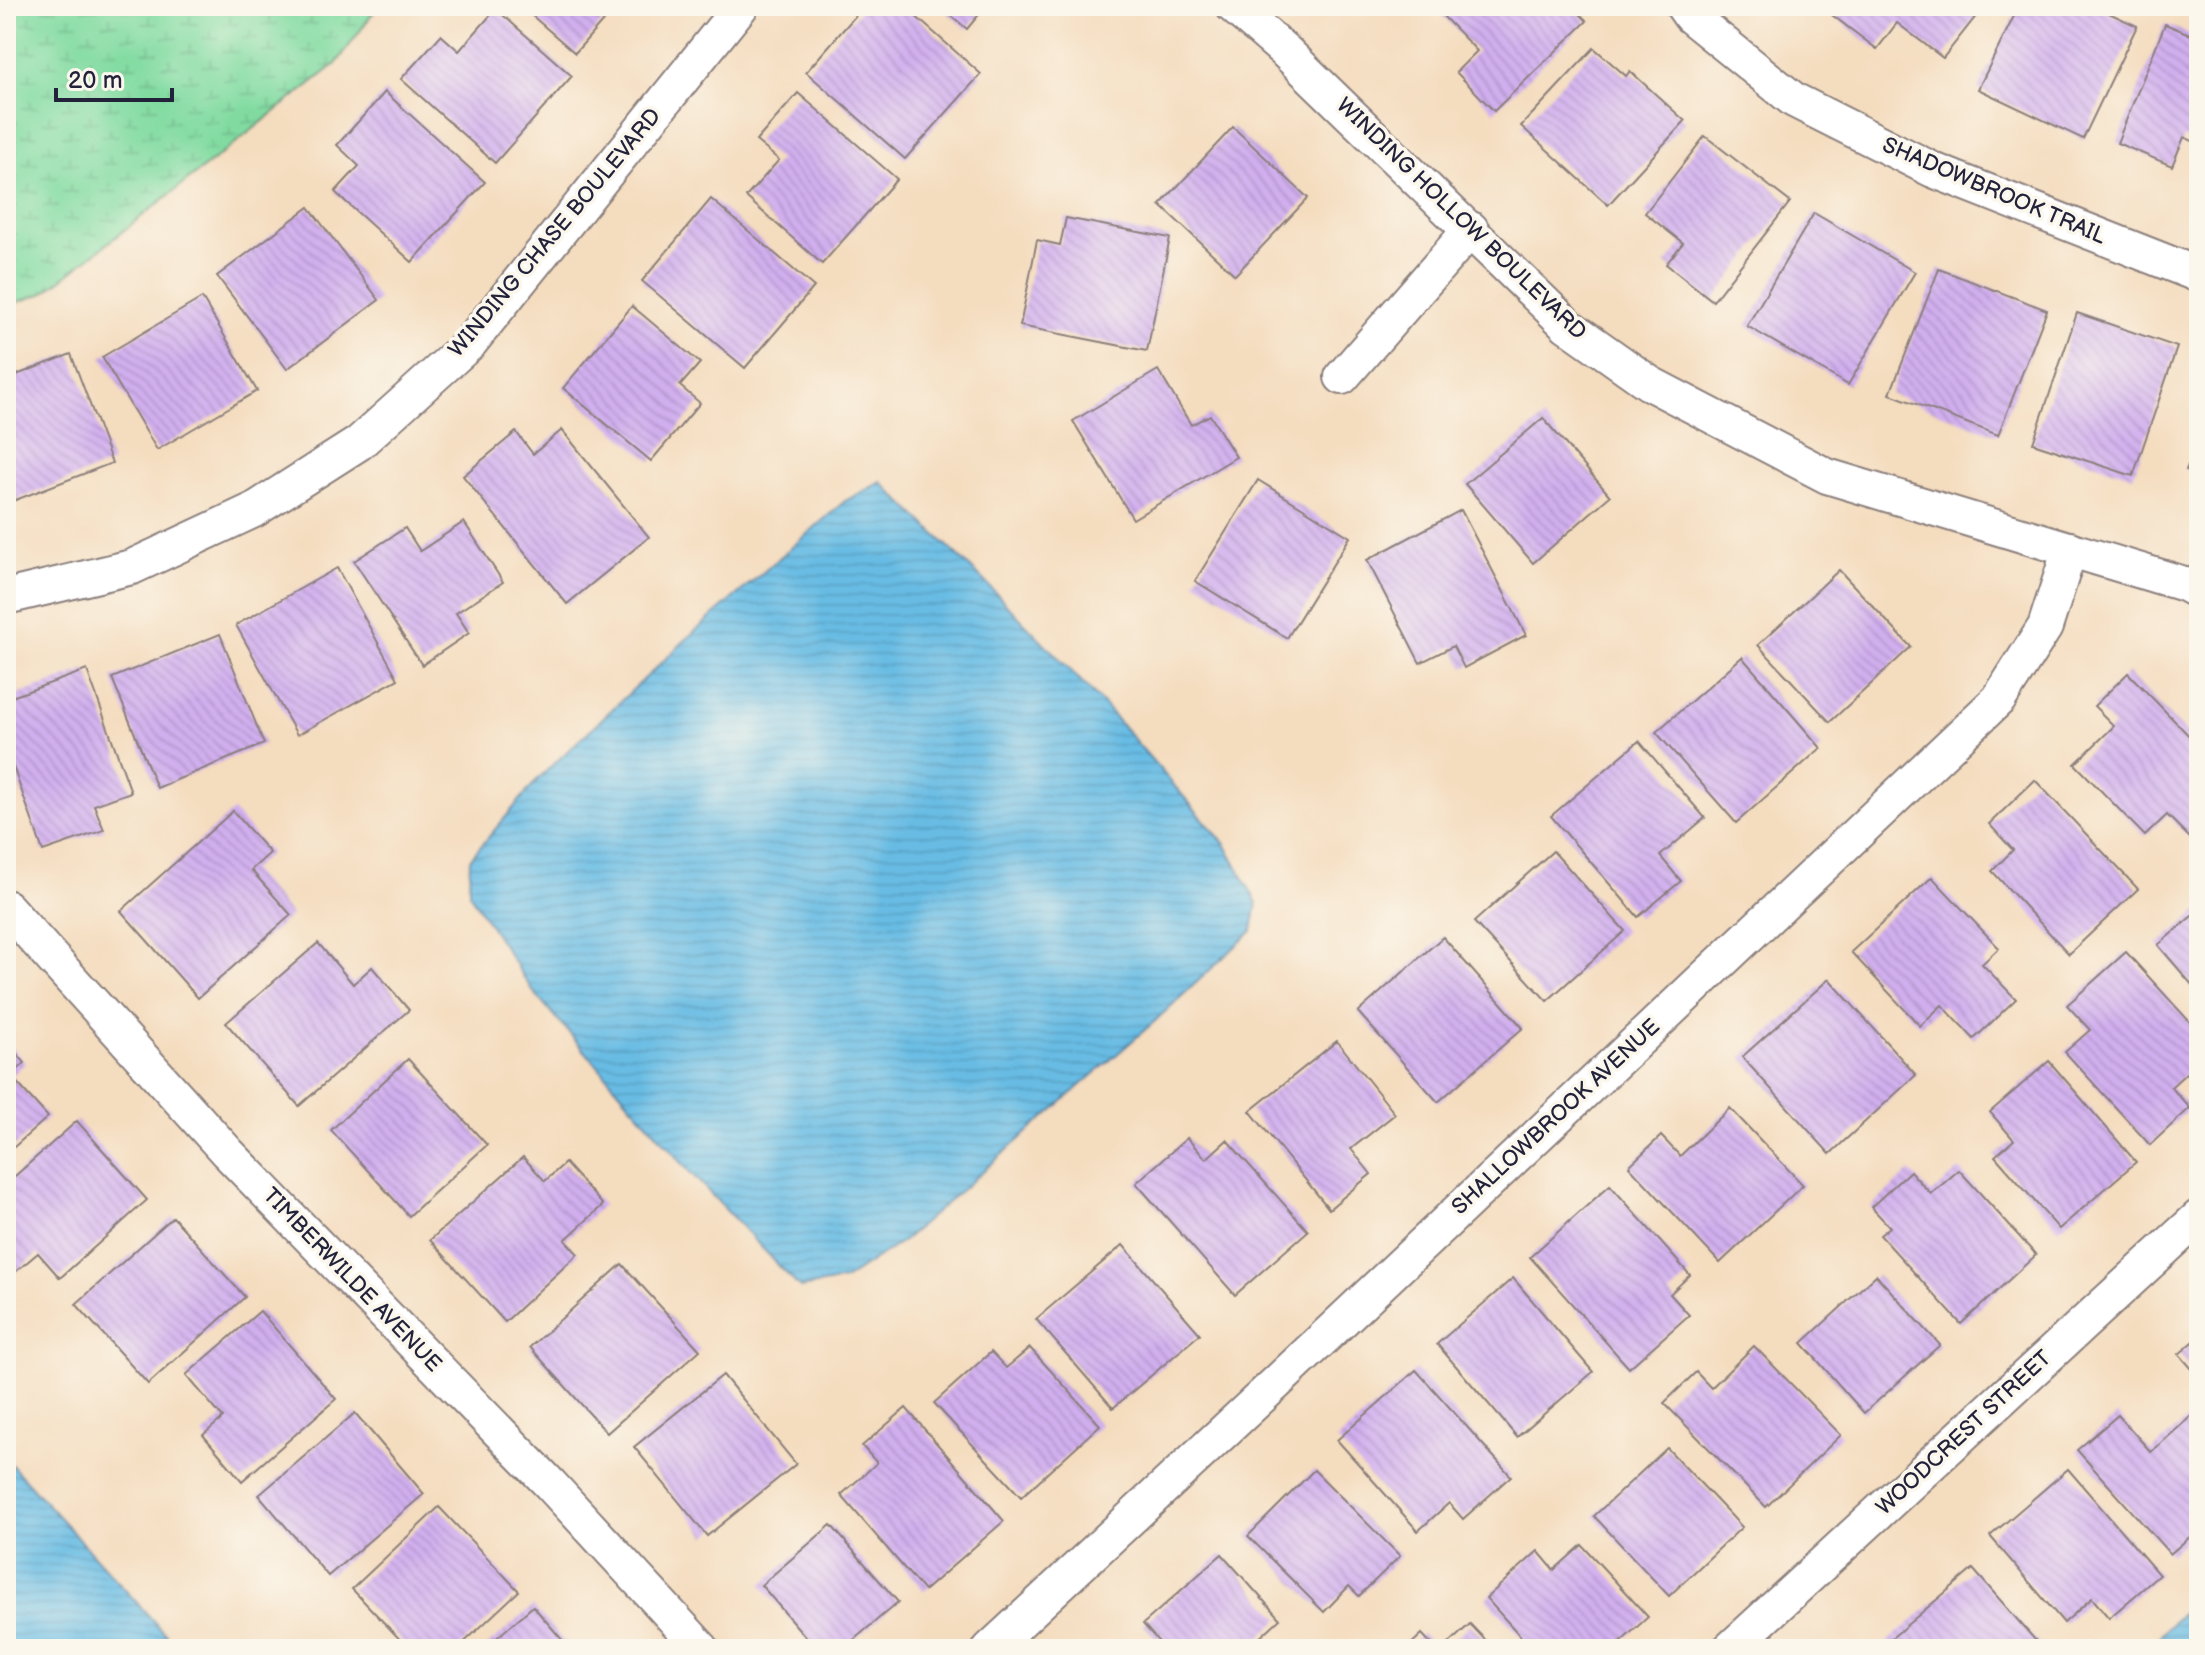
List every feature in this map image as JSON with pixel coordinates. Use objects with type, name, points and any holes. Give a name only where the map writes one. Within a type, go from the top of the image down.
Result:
[{"type":"street","name":"WINDING CHASE BOULEVARD","points":[[6,597],[132,567],[254,510],[359,443],[469,344],[741,6]]},
{"type":"street","name":"WINDING HOLLOW BOULEVARD","points":[[1233,6],[1285,51],[1567,325],[1649,383],[1827,476],[2184,584],[2199,592]]},
{"type":"street","name":"SHADOWBROOK TRAIL","points":[[1683,6],[1690,16],[1794,100],[1933,170],[2199,275]]},
{"type":"street","points":[[1342,377],[1471,229]]},
{"type":"street","name":"SHALLOWBROOK AVENUE","points":[[990,1649],[1274,1385],[1999,699],[2045,627],[2070,549]]},
{"type":"street","name":"TIMBERWILDE AVENUE","points":[[6,907],[227,1152],[550,1484],[702,1649]]},
{"type":"street","name":"WOODCREST STREET","points":[[1730,1649],[2199,1217]]},
{"type":"green space","points":[[6,6],[378,6],[336,64],[44,293],[6,306]]},
{"type":"water","points":[[881,482],[981,578],[1104,705],[1225,844],[1257,903],[1252,931],[1155,1021],[904,1240],[844,1280],[800,1288],[689,1171],[532,990],[469,893],[470,859],[538,779],[692,634],[845,501]]},
{"type":"water","points":[[6,1459],[179,1649],[6,1649]]},
{"type":"water","points":[[2199,1594],[2199,1649],[2148,1649]]},
{"type":"building","points":[[521,6],[616,6],[575,53]]},
{"type":"building","points":[[864,6],[904,6],[981,74],[905,159],[806,72]]},
{"type":"building","points":[[940,6],[986,6],[967,29]]},
{"type":"building","points":[[1447,6],[1572,6],[1587,21],[1494,111],[1456,72],[1477,51],[1440,13]]},
{"type":"building","points":[[1839,6],[1984,6],[1943,58],[1897,23],[1877,49],[1832,15]]},
{"type":"building","points":[[2019,6],[2094,6],[2137,26],[2083,139],[1978,89]]},
{"type":"building","points":[[496,9],[572,76],[495,163],[401,79],[441,35],[459,51]]},
{"type":"building","points":[[2165,24],[2199,38],[2199,144],[2184,137],[2172,166],[2117,143]]},
{"type":"building","points":[[1594,48],[1626,76],[1630,71],[1685,121],[1608,205],[1521,126]]},
{"type":"building","points":[[385,92],[485,182],[412,262],[335,192],[359,166],[337,145]]},
{"type":"building","points":[[798,93],[897,179],[822,264],[746,197],[779,160],[756,141]]},
{"type":"building","points":[[1233,127],[1308,198],[1235,275],[1160,205]]},
{"type":"building","points":[[1705,136],[1790,202],[1713,301],[1666,264],[1683,243],[1645,213]]},
{"type":"building","points":[[711,199],[814,287],[745,368],[642,281]]},
{"type":"building","points":[[309,207],[379,300],[287,369],[217,276]]},
{"type":"building","points":[[1814,213],[1915,272],[1848,385],[1747,326]]},
{"type":"building","points":[[1066,218],[1170,238],[1147,351],[1020,326],[1037,240],[1060,245]]},
{"type":"building","points":[[1939,269],[2047,310],[1998,435],[1890,394]]},
{"type":"building","points":[[202,298],[257,391],[157,450],[102,357]]},
{"type":"building","points":[[632,306],[700,363],[680,386],[700,403],[651,461],[563,388]]},
{"type":"building","points":[[2077,313],[2177,347],[2133,476],[2033,443]]},
{"type":"building","points":[[71,354],[112,463],[13,501],[6,482],[6,379]]},
{"type":"building","points":[[1158,370],[1191,425],[1210,415],[1236,457],[1133,519],[1073,421]]},
{"type":"building","points":[[1543,418],[1610,496],[1533,563],[1465,484]]},
{"type":"building","points":[[562,430],[649,537],[567,604],[463,476],[516,432],[533,454]]},
{"type":"building","points":[[2199,440],[2199,476],[2186,470]]},
{"type":"building","points":[[1258,480],[1350,537],[1287,638],[1195,581]]},
{"type":"building","points":[[1461,510],[1526,635],[1464,668],[1453,646],[1420,663],[1367,560]]},
{"type":"building","points":[[464,522],[503,582],[456,613],[469,633],[422,665],[354,561],[405,528],[420,551]]},
{"type":"building","points":[[337,568],[398,679],[297,735],[236,625]]},
{"type":"building","points":[[1839,570],[1911,647],[1830,722],[1758,645]]},
{"type":"building","points":[[220,634],[264,744],[157,788],[112,678]]},
{"type":"building","points":[[1742,657],[1821,748],[1736,823],[1656,732]]},
{"type":"building","points":[[87,670],[131,792],[94,805],[104,830],[43,851],[6,747],[6,699]]},
{"type":"building","points":[[2128,673],[2199,746],[2199,834],[2193,841],[2167,815],[2145,836],[2075,764],[2114,726],[2094,706]]},
{"type":"building","points":[[1639,741],[1705,818],[1660,856],[1681,881],[1638,917],[1551,816]]},
{"type":"building","points":[[2035,780],[2138,889],[2069,954],[1992,871],[2013,850],[1989,824]]},
{"type":"building","points":[[233,811],[270,853],[251,870],[291,915],[198,998],[121,911]]},
{"type":"building","points":[[1553,851],[1625,931],[1547,1001],[1474,922]]},
{"type":"building","points":[[1932,877],[1999,948],[1982,964],[2016,999],[1974,1039],[1942,1005],[1920,1026],[1851,952]]},
{"type":"building","points":[[2199,910],[2199,993],[2158,945]]},
{"type":"building","points":[[1443,937],[1523,1028],[1438,1102],[1358,1012]]},
{"type":"building","points":[[318,943],[353,984],[372,967],[409,1010],[299,1106],[226,1023]]},
{"type":"building","points":[[2126,952],[2199,1032],[2199,1061],[2171,1087],[2190,1108],[2150,1145],[2065,1052],[2090,1030],[2067,1005]]},
{"type":"building","points":[[1829,979],[1916,1075],[1830,1154],[1742,1057]]},
{"type":"building","points":[[6,1041],[25,1063],[11,1076],[48,1117],[6,1154]]},
{"type":"building","points":[[1337,1041],[1395,1114],[1351,1149],[1371,1174],[1329,1209],[1250,1111]]},
{"type":"building","points":[[408,1059],[487,1145],[409,1216],[331,1130]]},
{"type":"building","points":[[2049,1061],[2136,1162],[2059,1229],[1995,1156],[2014,1140],[1990,1112]]},
{"type":"building","points":[[1730,1108],[1803,1185],[1720,1263],[1629,1166],[1661,1136],[1680,1156]]},
{"type":"building","points":[[77,1121],[147,1200],[60,1278],[38,1253],[13,1274],[6,1267],[6,1184]]},
{"type":"building","points":[[1187,1138],[1206,1159],[1227,1140],[1308,1231],[1235,1295],[1136,1183]]},
{"type":"building","points":[[523,1157],[545,1181],[565,1163],[603,1205],[565,1240],[578,1254],[505,1322],[430,1240]]},
{"type":"building","points":[[1959,1170],[2036,1255],[1961,1324],[1880,1235],[1890,1227],[1871,1207],[1910,1171],[1931,1194]]},
{"type":"building","points":[[1610,1185],[1690,1275],[1670,1294],[1689,1315],[1629,1368],[1530,1257]]},
{"type":"building","points":[[173,1217],[245,1297],[148,1384],[76,1304]]},
{"type":"building","points":[[1123,1245],[1200,1334],[1113,1408],[1036,1319]]},
{"type":"building","points":[[622,1264],[700,1350],[607,1433],[530,1347]]},
{"type":"building","points":[[1876,1275],[1940,1345],[1864,1413],[1802,1343]]},
{"type":"building","points":[[1513,1278],[1593,1372],[1517,1437],[1437,1344]]},
{"type":"building","points":[[260,1311],[336,1399],[242,1481],[203,1435],[223,1418],[186,1375]]},
{"type":"building","points":[[2199,1337],[2199,1377],[2179,1354]]},
{"type":"building","points":[[1754,1346],[1841,1435],[1766,1507],[1664,1403],[1696,1372],[1711,1388]]},
{"type":"building","points":[[1030,1348],[1100,1425],[1021,1497],[934,1403],[991,1352],[1006,1368]]},
{"type":"building","points":[[1416,1370],[1511,1476],[1463,1519],[1449,1503],[1418,1531],[1337,1440]]},
{"type":"building","points":[[723,1375],[796,1464],[707,1536],[634,1447]]},
{"type":"building","points":[[906,1408],[1004,1521],[924,1591],[841,1495],[877,1463],[862,1446]]},
{"type":"building","points":[[2199,1409],[2199,1529],[2170,1554],[2077,1450],[2118,1415],[2151,1452]]},
{"type":"building","points":[[355,1413],[424,1494],[328,1576],[259,1495]]},
{"type":"building","points":[[1667,1448],[1742,1527],[1669,1596],[1594,1516]]},
{"type":"building","points":[[2068,1469],[2159,1575],[2109,1618],[2092,1598],[2064,1623],[1990,1536]]},
{"type":"building","points":[[1314,1470],[1400,1556],[1359,1596],[1349,1586],[1324,1612],[1248,1536]]},
{"type":"building","points":[[439,1507],[519,1591],[457,1649],[409,1649],[352,1589]]},
{"type":"building","points":[[831,1525],[898,1602],[843,1649],[816,1649],[761,1585]]},
{"type":"building","points":[[1582,1545],[1648,1617],[1613,1649],[1532,1649],[1486,1598],[1538,1551],[1554,1570]]},
{"type":"building","points":[[1222,1554],[1280,1619],[1257,1640],[1265,1649],[1165,1649],[1143,1624]]},
{"type":"building","points":[[1973,1569],[2043,1649],[1893,1649],[1887,1642]]},
{"type":"building","points":[[533,1606],[570,1649],[484,1649]]},
{"type":"building","points":[[1470,1624],[1494,1649],[1443,1649]]},
{"type":"building","points":[[1422,1634],[1436,1649],[1406,1649]]}]
